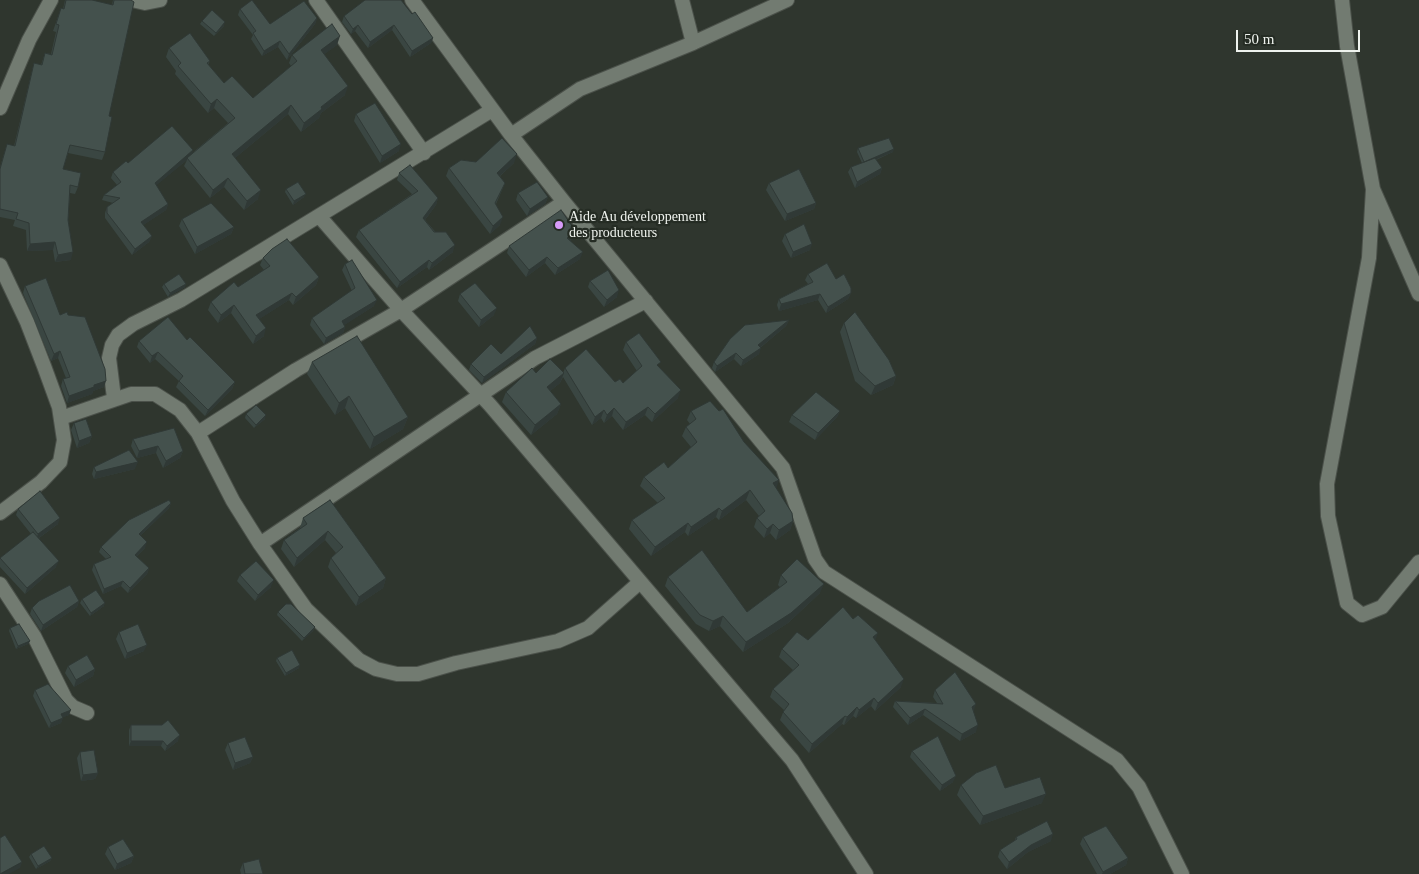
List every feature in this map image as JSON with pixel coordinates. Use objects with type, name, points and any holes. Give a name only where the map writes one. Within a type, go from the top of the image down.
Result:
[{"type":"street","points":[[0,108],[29,40],[51,0]]},
{"type":"street","points":[[132,0],[145,3],[160,0]]},
{"type":"street","points":[[316,0],[424,153]]},
{"type":"street","points":[[412,0],[492,110],[564,202],[783,468],[815,559],[824,572],[1117,760],[1139,787],[1182,874]]},
{"type":"street","points":[[682,0],[693,43]]},
{"type":"street","points":[[511,135],[580,89],[693,43],[787,0]]},
{"type":"street","points":[[1342,0],[1348,55],[1374,189],[1419,294]]},
{"type":"street","points":[[114,398],[109,358],[112,345],[118,335],[133,324],[181,300],[492,110]]},
{"type":"street","points":[[1374,189],[1369,258],[1327,484],[1328,516],[1347,603],[1362,615],[1382,607],[1419,562]]},
{"type":"street","points":[[198,433],[296,370],[401,310],[564,202]]},
{"type":"street","points":[[320,216],[401,310],[480,394],[792,760],[866,874]]},
{"type":"street","points":[[0,265],[27,322],[59,406],[64,440],[60,462],[41,482],[0,513]]},
{"type":"street","points":[[260,544],[535,358],[646,301]]},
{"type":"street","points":[[61,418],[114,398],[131,394],[155,394],[180,410],[198,433],[226,488],[260,544],[306,609],[352,653],[376,669],[397,674],[418,674],[456,663],[558,641],[588,628],[640,582]]},
{"type":"street","points":[[0,584],[34,636],[66,700],[73,708],[87,713]]},
{"type":"building","points":[[66,0],[92,0],[113,5],[114,0],[131,0],[134,2],[109,116],[112,117],[105,152],[70,145],[63,169],[81,173],[78,187],[70,185],[68,220],[73,252],[58,255],[55,242],[30,244],[29,223],[16,219],[18,213],[0,209],[0,169],[7,144],[15,146],[34,63],[42,65],[45,53],[52,55],[59,25],[56,24],[61,8],[64,9]]},
{"type":"building","points":[[252,0],[270,24],[304,1],[317,18],[289,54],[280,41],[264,51],[253,33],[256,31],[240,9]]},
{"type":"building","points":[[365,0],[401,0],[412,14],[415,12],[433,38],[412,51],[394,25],[370,42],[358,25],[353,29],[344,16]]},
{"type":"building","points":[[212,10],[225,22],[216,33],[202,21]]},
{"type":"building","points":[[332,24],[340,36],[321,50],[348,86],[304,123],[291,105],[232,154],[261,190],[247,201],[228,178],[213,190],[187,158],[235,118],[217,99],[211,104],[178,66],[181,63],[169,48],[190,33],[210,61],[207,63],[224,83],[232,76],[253,98],[297,61],[292,55]]},
{"type":"building","points":[[375,103],[401,144],[382,156],[356,114]]},
{"type":"building","points":[[172,126],[193,150],[155,183],[168,204],[141,222],[152,236],[135,249],[107,213],[107,207],[120,198],[104,195],[121,182],[113,172],[126,161],[128,163]]},
{"type":"building","points":[[502,138],[517,154],[497,173],[505,183],[495,203],[503,217],[493,226],[449,168],[461,160],[476,162]]},
{"type":"building","points":[[889,138],[894,149],[864,162],[858,148]]},
{"type":"building","points":[[875,158],[882,168],[857,182],[851,167]]},
{"type":"building","points":[[410,165],[438,198],[423,218],[434,232],[446,232],[455,245],[432,263],[429,260],[400,282],[359,230],[418,191],[399,173]]},
{"type":"building","points":[[799,169],[816,203],[787,214],[769,183]]},
{"type":"building","points":[[298,182],[306,194],[294,201],[286,189]]},
{"type":"building","points":[[537,182],[548,197],[530,209],[518,193]]},
{"type":"building","points":[[211,203],[234,227],[197,247],[182,219]]},
{"type":"building","points":[[561,210],[576,232],[567,238],[583,252],[558,268],[547,257],[529,270],[509,246]]},
{"type":"building","points":[[804,224],[812,244],[793,252],[785,234]]},
{"type":"building","points":[[287,239],[319,277],[296,297],[292,293],[256,315],[266,328],[256,336],[234,305],[221,315],[211,302],[234,282],[238,287],[270,266],[263,258]]},
{"type":"building","points":[[352,260],[377,300],[342,321],[345,327],[326,338],[312,318],[355,288],[345,264]]},
{"type":"building","points":[[827,263],[836,279],[844,274],[851,288],[851,293],[828,307],[820,294],[781,304],[779,299],[813,282],[808,274]]},
{"type":"building","points":[[608,270],[619,290],[607,300],[590,281]]},
{"type":"building","points":[[179,274],[186,284],[170,293],[164,284]]},
{"type":"building","points":[[46,278],[60,315],[67,312],[68,315],[85,317],[105,369],[106,381],[69,396],[63,379],[70,377],[60,351],[54,354],[25,286]]},
{"type":"building","points":[[475,283],[497,308],[481,320],[460,294]]},
{"type":"building","points":[[855,312],[889,360],[896,376],[875,386],[859,371],[844,323]]},
{"type":"building","points":[[168,317],[187,340],[190,337],[235,382],[208,410],[179,381],[183,376],[158,352],[152,356],[139,341]]},
{"type":"building","points":[[789,320],[758,345],[761,348],[743,360],[736,353],[717,366],[714,362],[730,339],[745,325]]},
{"type":"building","points":[[530,326],[537,338],[484,377],[471,364],[491,344],[501,354]]},
{"type":"building","points":[[639,333],[661,362],[657,365],[681,390],[655,414],[648,407],[626,422],[614,408],[607,415],[604,410],[595,417],[565,368],[586,349],[615,382],[620,379],[623,383],[642,366],[626,342]]},
{"type":"building","points":[[357,336],[408,417],[374,437],[349,396],[339,403],[312,362]]},
{"type":"building","points":[[550,359],[564,373],[547,387],[561,404],[535,425],[506,392],[532,368],[536,373]]},
{"type":"building","points":[[816,392],[840,411],[818,433],[792,415]]},
{"type":"building","points":[[710,401],[719,411],[723,409],[744,442],[779,480],[773,483],[792,513],[793,521],[779,530],[773,524],[767,529],[757,518],[765,511],[750,490],[722,511],[719,508],[691,527],[688,523],[655,547],[632,520],[665,498],[644,477],[664,462],[668,468],[697,442],[686,427],[696,419],[691,411]]},
{"type":"building","points":[[256,405],[266,415],[256,425],[246,414]]},
{"type":"building","points":[[86,419],[92,436],[79,441],[74,423]]},
{"type":"building","points":[[174,428],[183,451],[166,461],[158,446],[139,451],[133,439]]},
{"type":"building","points":[[129,450],[138,462],[96,472],[94,467]]},
{"type":"building","points":[[40,491],[60,518],[38,534],[18,509]]},
{"type":"building","points":[[169,500],[171,503],[139,534],[147,542],[135,555],[149,568],[130,588],[123,581],[104,589],[94,564],[111,557],[101,547],[129,520]]},
{"type":"building","points":[[330,500],[386,578],[359,597],[331,558],[343,547],[328,531],[297,558],[284,540],[307,524],[303,518]]},
{"type":"building","points":[[33,532],[59,561],[27,588],[0,558]]},
{"type":"building","points":[[702,550],[747,612],[787,582],[781,575],[797,559],[824,584],[791,613],[746,642],[723,616],[713,621],[700,615],[668,577]]},
{"type":"building","points":[[256,561],[274,580],[258,595],[240,575]]},
{"type":"building","points":[[70,585],[79,601],[43,625],[32,608],[39,601]]},
{"type":"building","points":[[96,590],[105,603],[91,613],[82,599]]},
{"type":"building","points":[[286,604],[291,604],[315,627],[304,638],[278,612]]},
{"type":"building","points":[[843,607],[853,619],[858,615],[878,633],[873,637],[904,679],[878,703],[874,698],[859,710],[857,707],[812,744],[783,712],[789,704],[773,689],[799,665],[782,649],[797,632],[808,640]]},
{"type":"building","points":[[19,624],[30,641],[18,646],[10,628]]},
{"type":"building","points":[[138,624],[147,645],[127,653],[119,632]]},
{"type":"building","points":[[292,650],[300,665],[286,673],[277,658]]},
{"type":"building","points":[[87,655],[95,669],[76,680],[68,666]]},
{"type":"building","points":[[955,672],[976,704],[972,707],[978,725],[962,734],[925,709],[910,718],[895,701],[943,704],[935,690]]},
{"type":"building","points":[[48,684],[71,710],[61,714],[63,718],[51,723],[35,690]]},
{"type":"building","points":[[168,720],[180,735],[167,746],[163,741],[131,741],[131,725],[162,725]]},
{"type":"building","points":[[938,736],[956,776],[942,785],[912,751]]},
{"type":"building","points":[[245,737],[253,757],[235,763],[228,743]]},
{"type":"building","points":[[94,750],[98,773],[83,775],[80,752]]},
{"type":"building","points":[[996,765],[1005,788],[1040,777],[1046,794],[983,816],[961,785],[976,773]]},
{"type":"building","points":[[1047,821],[1053,834],[1031,845],[1009,862],[1000,850],[1017,839],[1016,837]]},
{"type":"building","points":[[1106,826],[1128,858],[1103,872],[1083,837]]},
{"type":"building","points":[[5,835],[22,862],[0,874],[0,838]]},
{"type":"building","points":[[123,839],[134,856],[117,864],[108,847]]},
{"type":"building","points":[[44,846],[52,858],[38,866],[31,854]]},
{"type":"building","points":[[259,859],[263,874],[245,874],[243,863]]},
{"type":"place","name":"Aide Au développement des producteurs","points":[[559,225]]}]
